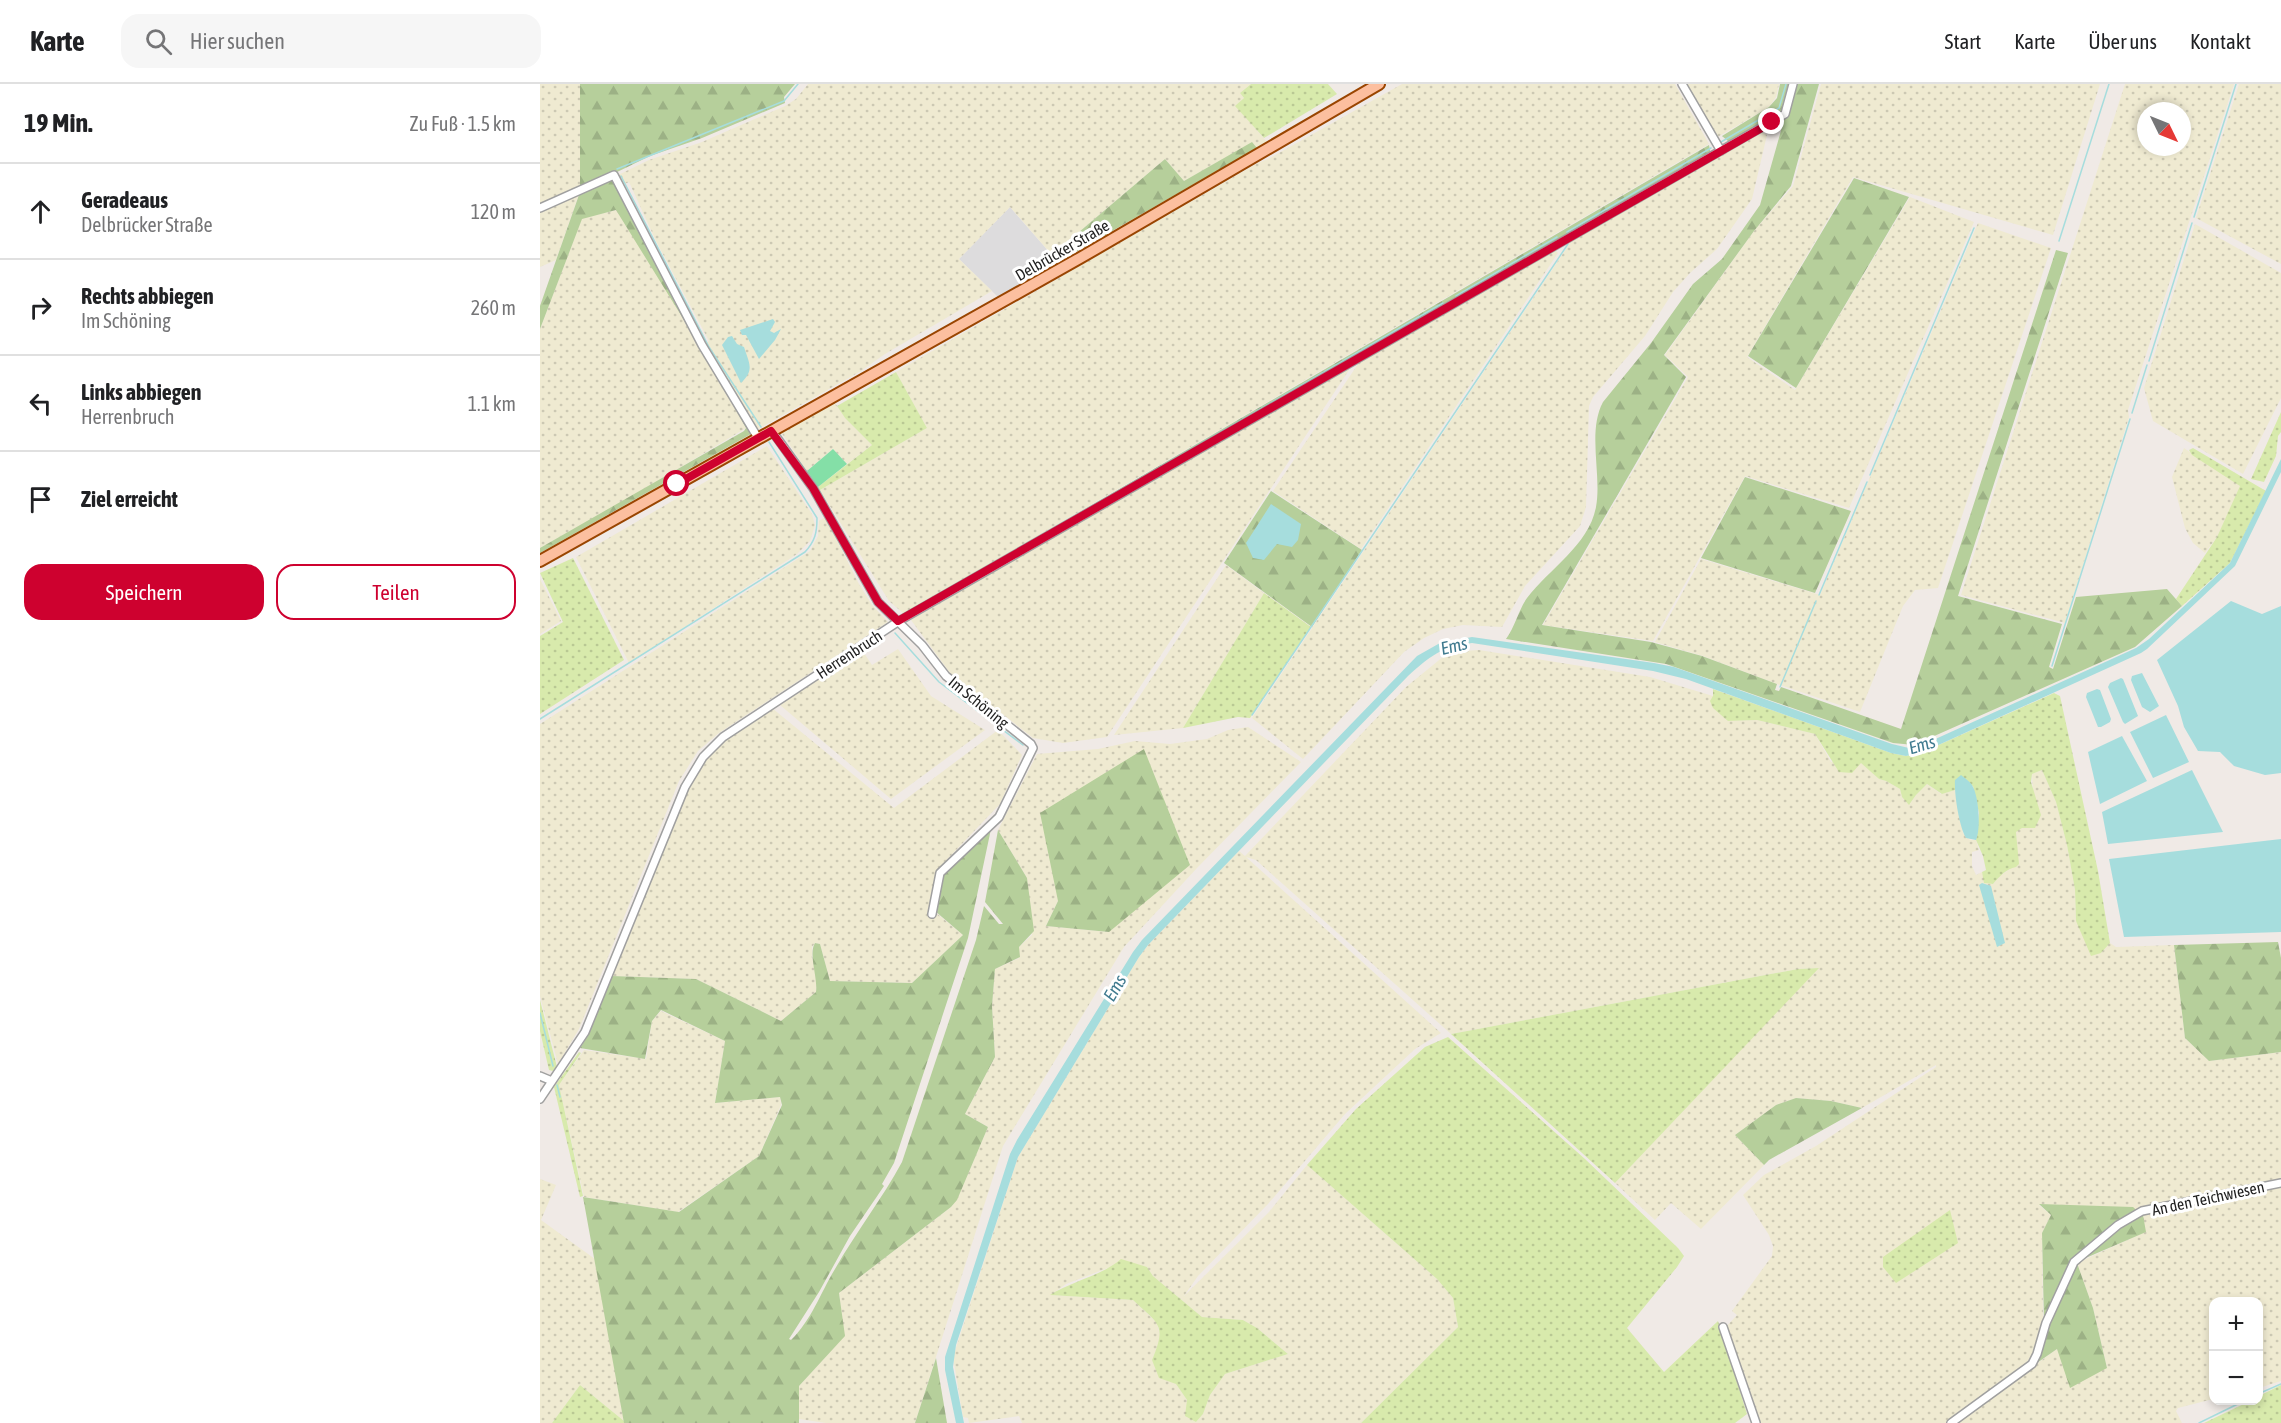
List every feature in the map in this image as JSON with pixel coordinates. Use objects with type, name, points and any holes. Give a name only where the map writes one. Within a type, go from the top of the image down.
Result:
[{"type":"main road","name":"Delbrücker Straße","points":[[540,561],[1080,258],[1379,84]]},
{"type":"street","points":[[1682,84],[1721,151]]},
{"type":"street","name":"Herrenbruch","points":[[540,1099],[585,1032],[685,787],[703,757],[723,737],[898,621],[1785,114],[1793,84]]},
{"type":"street","points":[[540,208],[614,175],[702,345],[758,438]]},
{"type":"street","name":"Im Schöning","points":[[771,431],[813,488],[878,602],[922,645],[946,676],[1031,744],[1033,748],[999,817],[940,873],[932,914]]},
{"type":"street","points":[[540,1076],[552,1081]]},
{"type":"street","name":"An den Teichwiesen","points":[[1951,1423],[2032,1364],[2046,1323],[2074,1263],[2118,1226],[2142,1211],[2281,1183]]},
{"type":"street","points":[[1723,1327],[1756,1423]]},
{"type":"shaded area","points":[[540,84],[580,84],[580,190],[540,206]]},
{"type":"shaded area","points":[[808,84],[1251,84],[1240,93],[1244,98],[1236,106],[1267,142],[1257,148],[1252,143],[1184,181],[1165,159],[1052,255],[1010,207],[959,259],[992,291],[885,354],[861,371],[758,429],[703,345],[709,341],[656,241],[629,182],[622,185],[616,176],[649,160],[702,142],[785,106],[796,99]]},
{"type":"shaded area","points":[[1402,84],[1675,84],[1709,144],[904,614],[889,601],[820,490],[927,428],[896,372],[1258,163]]},
{"type":"shaded area","points":[[1685,84],[1779,84],[1776,97],[1769,107],[1716,138]]},
{"type":"shaded area","points":[[1821,84],[2100,84],[2053,235],[1853,177],[1747,357],[1795,390],[1910,197],[1974,222],[1849,508],[1745,476],[1653,641],[1543,625],[1688,377],[1665,355],[1754,231],[1793,186]]},
{"type":"shaded area","points":[[2125,84],[2234,84],[2128,410],[2129,417],[2065,623],[1961,595]]},
{"type":"shaded area","points":[[2239,84],[2281,84],[2281,264],[2196,218]]},
{"type":"shaded area","points":[[1762,132],[1767,135],[1752,199],[1717,249],[1673,292],[1645,336],[1593,397],[1589,406],[1586,507],[1580,526],[1525,586],[1502,627],[1463,625],[1443,629],[1424,638],[1404,652],[1303,759],[1252,718],[1574,237]]},
{"type":"shaded area","points":[[579,194],[556,260],[540,267],[540,210]]},
{"type":"shaded area","points":[[1010,207],[1058,262],[998,297],[959,259]]},
{"type":"shaded area","points":[[617,210],[731,396],[729,398],[746,428],[540,548],[540,329],[582,218]]},
{"type":"shaded area","points":[[1978,223],[2051,248],[1938,588],[1915,590],[1903,606],[1860,712],[1703,656],[1655,642],[1701,559],[1820,595]]},
{"type":"shaded area","points":[[2195,224],[2281,273],[2281,398],[2243,474],[2153,421],[2144,388]]},
{"type":"shaded area","points":[[1554,249],[1558,253],[1361,549],[1273,491],[1360,361]]},
{"type":"shaded area","points":[[1353,364],[1107,737],[1063,743],[1033,738],[950,673],[911,620]]},
{"type":"shaded area","points":[[835,403],[845,418],[872,445],[847,464],[833,449],[807,471],[781,432]]},
{"type":"shaded area","points":[[767,446],[812,514],[815,525],[810,541],[797,554],[629,663],[576,557]]},
{"type":"shaded area","points":[[2184,448],[2241,486],[2217,537],[2205,553],[2193,543],[2185,528],[2172,477]]},
{"type":"shaded area","points":[[825,517],[859,584],[872,605],[888,622],[719,733],[698,751],[679,781],[579,1029],[558,1064],[540,996],[540,724],[810,551],[818,536],[819,521]]},
{"type":"shaded area","points":[[1226,565],[1264,593],[1183,728],[1114,735]]},
{"type":"shaded area","points":[[540,579],[561,621],[540,634]]},
{"type":"shaded area","points":[[898,649],[931,696],[985,730],[891,799],[780,705],[862,650],[872,665]]},
{"type":"shaded area","points":[[1479,650],[1650,677],[1713,696],[1728,721],[1757,720],[1815,734],[1831,762],[1861,762],[1879,779],[1900,789],[1902,797],[1910,804],[1927,784],[1941,794],[1955,790],[1963,833],[1970,840],[1976,840],[1979,850],[1972,852],[1972,866],[1976,875],[1982,872],[1985,883],[1993,884],[2001,875],[2018,864],[2016,831],[2022,828],[2035,828],[2032,774],[2042,770],[2056,802],[2067,845],[2075,890],[2076,921],[2101,953],[2110,943],[2116,947],[2174,945],[2185,1038],[2209,1061],[2281,1052],[2281,1180],[2137,1211],[2039,1205],[2051,1215],[2042,1233],[2043,1321],[2032,1356],[2012,1378],[1946,1423],[1759,1423],[1726,1327],[1737,1315],[1732,1311],[1772,1256],[1773,1246],[1769,1235],[1743,1195],[1764,1175],[1816,1146],[1936,1065],[1862,1108],[1831,1101],[1796,1098],[1776,1105],[1735,1135],[1764,1165],[1701,1229],[1671,1203],[1655,1220],[1615,1183],[1818,968],[1798,969],[1451,1034],[1256,860],[1246,857],[1441,1033],[1415,1049],[1345,1114],[1268,1204],[1198,1276],[1184,1296],[1269,1212],[1307,1165],[1437,1279],[1453,1298],[1458,1327],[1361,1423],[1022,1423],[1019,1416],[969,1423],[968,1418],[963,1417],[953,1357],[1018,1157],[1139,957],[1239,851],[1245,856],[1406,687],[1449,652]],"holes":[[[1113,1266],[1147,1267],[1153,1276],[1202,1317],[1243,1320],[1257,1328],[1288,1354],[1225,1374],[1210,1395],[1203,1414],[1196,1422],[1187,1400],[1176,1384],[1152,1360],[1161,1339],[1157,1323],[1133,1300],[1051,1295],[1066,1284]]]},
{"type":"shaded area","points":[[772,708],[894,808],[998,730],[1022,755],[1000,804],[937,870],[929,907],[963,935],[912,983],[830,981],[820,944],[815,943],[812,947],[812,957],[817,979],[816,992],[781,1021],[696,979],[612,976],[689,787],[704,758],[724,739]]},
{"type":"shaded area","points":[[1248,727],[1301,762],[1197,868],[1124,947],[1003,1146],[915,1423],[826,1423],[799,1419],[799,1386],[844,1336],[839,1293],[951,1207],[957,1199],[988,1127],[965,1114],[995,1057],[992,1006],[995,969],[1019,958],[1019,947],[1032,935],[1027,878],[998,830],[1037,754],[1098,749],[1135,741],[1170,744],[1207,739],[1228,730]],"holes":[[[1058,901],[1109,932],[1046,926]]]},
{"type":"shaded area","points":[[661,1011],[725,1041],[715,1103],[780,1097],[781,1105],[759,1156],[678,1212],[584,1197],[559,1085],[584,1050],[646,1059],[652,1021]]},
{"type":"shaded area","points":[[540,1179],[556,1185],[541,1220],[595,1259],[624,1421],[580,1385],[552,1423],[540,1423]]},
{"type":"shaded area","points":[[2281,1186],[2281,1381],[2263,1387],[2263,1297],[2209,1297],[2209,1400],[2178,1408],[2176,1411],[2182,1423],[1955,1423],[2057,1349],[2107,1368],[2093,1308],[2077,1263],[2145,1232],[2143,1215]]},
{"type":"green space","points":[[580,84],[795,84],[784,97],[785,103],[702,138],[650,156],[580,190]]},
{"type":"green space","points":[[1251,84],[1328,84],[1337,94],[1264,138],[1235,106],[1244,98],[1240,93]]},
{"type":"green space","points":[[1780,84],[1819,84],[1791,186],[1754,231],[1664,355],[1686,377],[1542,625],[1651,642],[1702,656],[1777,684],[1775,690],[1779,691],[1781,687],[1901,729],[2056,250],[2068,253],[1958,596],[2062,624],[2049,667],[2053,669],[2076,597],[2167,589],[2182,606],[2135,647],[1914,745],[1893,743],[1666,664],[1506,639],[1527,598],[1577,545],[1592,521],[1597,495],[1596,427],[1603,402],[1651,343],[1693,284],[1722,259],[1760,205],[1786,113],[1729,142],[1722,136],[1769,107],[1777,98]]},
{"type":"green space","points":[[1252,142],[1257,148],[1058,262],[1052,255],[1165,159],[1184,181]]},
{"type":"green space","points":[[1709,145],[1711,156],[907,613]]},
{"type":"green space","points":[[614,177],[700,346],[616,210],[582,219],[540,329],[540,306],[580,192]]},
{"type":"green space","points":[[1854,178],[1909,197],[1796,388],[1748,356]]},
{"type":"green space","points":[[896,372],[927,428],[820,490],[818,487],[872,445],[845,418],[837,406]]},
{"type":"green space","points":[[731,396],[750,427],[751,434],[540,553],[540,548],[744,431],[746,428],[729,398]]},
{"type":"green space","points":[[2281,412],[2281,432],[2278,436],[2276,456],[2264,482],[2251,479]]},
{"type":"green space","points":[[2193,448],[2266,491],[2230,563],[2182,606],[2176,599],[2217,537],[2240,486],[2192,455],[2189,450]]},
{"type":"green space","points":[[833,449],[847,464],[818,487],[807,471]]},
{"type":"green space","points":[[1745,477],[1851,511],[1815,593],[1701,558]]},
{"type":"green space","points":[[1271,491],[1362,550],[1312,627],[1224,563]]},
{"type":"green space","points":[[573,558],[624,660],[540,714],[540,636],[563,622],[540,573]]},
{"type":"green space","points":[[1264,593],[1311,627],[1250,718],[1238,717],[1183,728]]},
{"type":"green space","points":[[1713,689],[1891,753],[1906,756],[1923,752],[2054,693],[2060,696],[2098,871],[2110,943],[2101,953],[2091,956],[2076,921],[2075,890],[2067,845],[2056,802],[2042,770],[2032,774],[2031,782],[2041,815],[2035,828],[2022,828],[2016,832],[2019,864],[2003,873],[1993,884],[1984,883],[1982,872],[1986,870],[1976,840],[1979,813],[1973,786],[1955,780],[1955,790],[1942,794],[1927,784],[1909,805],[1902,797],[1900,789],[1879,779],[1861,763],[1852,773],[1839,772],[1815,734],[1757,720],[1728,721],[1713,708],[1710,701]]},
{"type":"green space","points":[[1144,749],[1190,865],[1109,932],[1046,926],[1058,901],[1040,813]]},
{"type":"green space","points":[[991,829],[968,938],[894,1163],[882,1184],[884,1186],[850,1236],[819,1292],[789,1339],[791,1340],[798,1332],[810,1315],[843,1255],[902,1162],[976,940],[984,906],[999,924],[1003,924],[985,902],[998,830],[1027,878],[1034,931],[1019,947],[1020,957],[995,969],[992,1006],[995,1057],[965,1114],[988,1127],[957,1200],[839,1293],[845,1336],[799,1386],[799,1423],[624,1423],[583,1197],[679,1212],[759,1156],[782,1105],[780,1097],[715,1103],[725,1041],[661,1010],[652,1021],[645,1059],[580,1048],[589,1034],[612,976],[696,979],[781,1021],[816,992],[812,953],[815,943],[820,944],[830,981],[912,983],[963,935],[935,911],[941,873]]},
{"type":"green space","points":[[2278,942],[2281,958],[2281,1052],[2209,1061],[2185,1038],[2174,945]]},
{"type":"green space","points":[[1819,968],[1615,1183],[1451,1034],[1798,969]]},
{"type":"green space","points":[[540,1000],[557,1067],[553,1071],[549,1070],[540,1031]]},
{"type":"green space","points":[[1448,1037],[1585,1159],[1678,1248],[1684,1256],[1677,1267],[1627,1328],[1664,1372],[1718,1321],[1747,1414],[1735,1423],[1361,1423],[1458,1327],[1453,1298],[1437,1279],[1307,1165],[1356,1109],[1425,1047]]},
{"type":"green space","points":[[579,1052],[581,1053],[559,1085],[583,1196],[580,1197],[554,1087]]},
{"type":"green space","points":[[1796,1098],[1831,1101],[1862,1108],[1769,1160],[1764,1165],[1735,1135],[1776,1105]]},
{"type":"green space","points":[[2039,1204],[2133,1207],[2137,1211],[2079,1254],[2044,1322],[2042,1233],[2051,1215]]},
{"type":"green space","points":[[1950,1210],[1958,1243],[1896,1283],[1883,1267],[1883,1257]]},
{"type":"green space","points":[[2143,1215],[2146,1232],[2081,1260],[2124,1226]]},
{"type":"green space","points":[[1121,1259],[1147,1267],[1153,1276],[1202,1317],[1243,1320],[1257,1328],[1288,1354],[1225,1374],[1210,1395],[1203,1414],[1196,1422],[1185,1416],[1187,1400],[1176,1384],[1159,1378],[1152,1360],[1159,1339],[1158,1326],[1133,1300],[1050,1295],[1114,1265]]},
{"type":"green space","points":[[2077,1263],[2093,1308],[2107,1368],[2070,1388],[2057,1349],[2034,1365],[2047,1327]]},
{"type":"green space","points":[[936,1358],[947,1423],[915,1423]]},
{"type":"green space","points":[[580,1385],[624,1421],[624,1423],[552,1423]]},
{"type":"green space","points":[[2281,1385],[2281,1423],[2204,1423],[2242,1405],[2263,1405],[2263,1394]]},
{"type":"water","points":[[773,319],[775,322],[770,331],[774,333],[781,329],[759,359],[746,335],[742,335],[740,330]]},
{"type":"water","points":[[732,336],[737,344],[744,347],[749,362],[748,374],[741,383],[722,345],[728,337]]},
{"type":"water","name":"Ems","points":[[2281,459],[2281,472],[2235,566],[2147,649],[1923,752],[1906,756],[1891,753],[1686,679],[1653,671],[1472,643],[1452,647],[1430,658],[1408,676],[1139,957],[1018,1157],[956,1345],[953,1367],[964,1423],[956,1423],[945,1370],[945,1357],[1010,1154],[1017,1140],[1142,940],[1417,656],[1440,643],[1472,637],[1654,663],[1674,667],[1892,744],[1909,748],[1920,746],[2136,648],[2149,639],[2230,563]]},
{"type":"water","points":[[1271,504],[1301,524],[1298,540],[1292,547],[1277,544],[1264,560],[1253,558],[1246,543]]},
{"type":"water","points":[[2231,601],[2262,614],[2281,606],[2281,773],[2265,775],[2234,766],[2220,752],[2198,751],[2184,727],[2178,706],[2157,660]]},
{"type":"water","points":[[2142,673],[2159,706],[2150,712],[2142,707],[2131,680],[2132,676]]},
{"type":"water","points":[[2121,678],[2138,716],[2125,724],[2108,687],[2110,683]]},
{"type":"water","points":[[2100,690],[2111,719],[2101,727],[2098,727],[2086,697],[2087,693]]},
{"type":"water","points":[[2166,715],[2189,762],[2153,778],[2130,732]]},
{"type":"water","points":[[2122,736],[2147,781],[2100,804],[2088,752]]},
{"type":"water","points":[[2192,770],[2223,832],[2108,844],[2102,812]]},
{"type":"water","points":[[1961,775],[1972,785],[1978,804],[1979,821],[1976,840],[1966,838],[1959,818],[1955,780]]},
{"type":"water","points":[[2281,839],[2281,932],[2124,937],[2109,859]]},
{"type":"water","points":[[1982,883],[1991,886],[2005,943],[1997,947],[1979,885]]},
{"type":"waterway","points":[[617,169],[784,101],[798,84]]},
{"type":"waterway","points":[[1721,142],[1779,108],[1786,84]]},
{"type":"waterway","points":[[2059,241],[2109,84]]},
{"type":"waterway","points":[[2194,217],[2236,84]]},
{"type":"waterway","points":[[1567,232],[1711,148]]},
{"type":"waterway","points":[[621,176],[709,347],[761,427]]},
{"type":"waterway","points":[[2149,361],[2192,223]]},
{"type":"waterway","points":[[1870,475],[1974,228]]},
{"type":"waterway","points":[[1456,296],[1557,237]]},
{"type":"waterway","points":[[1252,715],[1568,244]]},
{"type":"waterway","points":[[1150,473],[1443,303]]},
{"type":"waterway","points":[[2132,413],[2147,365]]},
{"type":"waterway","points":[[2052,666],[2130,419]]},
{"type":"waterway","points":[[540,719],[805,552],[815,536],[817,518],[769,442]]},
{"type":"waterway","points":[[1107,498],[1142,478]]},
{"type":"waterway","points":[[1819,595],[1867,482]]},
{"type":"waterway","points":[[1780,687],[1816,601]]},
{"type":"waterway","points":[[895,633],[939,682],[1023,745]]},
{"type":"waterway","points":[[540,1013],[553,1066]]},
{"type":"waterway","points":[[557,1085],[560,1097]]},
{"type":"waterway","points":[[2263,1392],[2281,1384]]},
{"type":"waterway","points":[[2199,1423],[2236,1405]]},
{"type":"route","points":[[677,484],[771,431],[813,488],[878,602],[898,621],[1772,122]]}]
